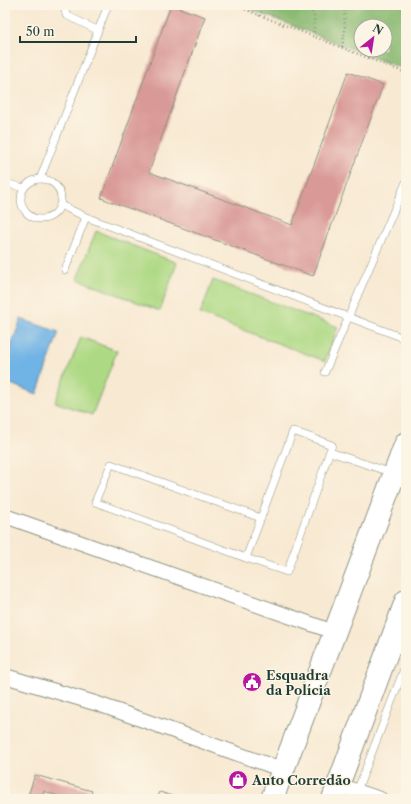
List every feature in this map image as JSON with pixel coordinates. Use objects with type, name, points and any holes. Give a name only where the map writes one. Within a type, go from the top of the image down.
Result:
[{"type":"highway","points":[[272,799],[406,443]]},
{"type":"highway","points":[[346,794],[398,645],[406,601]]},
{"type":"street","points":[[5,516],[334,632]]},
{"type":"street","points":[[5,676],[98,704],[283,770]]},
{"type":"street","points":[[346,794],[380,799]]},
{"type":"lane","points":[[67,5],[65,10],[66,15],[97,30]]},
{"type":"lane","points":[[40,179],[108,5]]},
{"type":"lane","points":[[40,179],[46,180],[56,187],[60,193],[60,205],[57,211],[46,218],[32,217],[23,208],[21,194],[24,188],[28,183],[40,179]]},
{"type":"lane","points":[[324,372],[406,182]]},
{"type":"lane","points":[[5,183],[24,188]]},
{"type":"lane","points":[[60,205],[86,217],[406,339]]},
{"type":"lane","points":[[65,270],[86,217]]},
{"type":"lane","points":[[246,558],[261,518],[293,431],[332,445],[287,572],[246,558],[96,502],[111,464],[261,518]]},
{"type":"lane","points":[[330,452],[394,474]]},
{"type":"lane","points":[[346,794],[406,664]]},
{"type":"path","points":[[234,5],[406,73]]},
{"type":"path","points":[[259,16],[267,5]]},
{"type":"path","points":[[308,5],[313,11],[315,22],[313,35]]},
{"type":"path","points":[[313,11],[328,5]]},
{"type":"path","points":[[342,47],[345,30],[344,5]]},
{"type":"green space","points":[[239,5],[406,5],[406,70],[375,58],[393,58],[393,18],[353,18],[353,49]]},
{"type":"green space","points":[[96,231],[177,263],[160,311],[77,279]]},
{"type":"green space","points":[[213,280],[338,327],[325,361],[200,314]]},
{"type":"green space","points":[[81,337],[117,351],[92,415],[55,402]]},
{"type":"water","points":[[21,319],[59,332],[37,394],[5,382],[5,362]]},
{"type":"building","points":[[171,5],[205,17],[149,172],[292,225],[348,72],[383,85],[313,276],[101,198]]},
{"type":"building","points":[[35,775],[92,791],[90,799],[66,799],[44,791],[42,799],[27,799]]},
{"type":"building","points":[[160,792],[181,799],[157,799]]},
{"type":"place","name":"Esquadra da Polícia","points":[[252,682]]},
{"type":"place","name":"Auto Corredão","points":[[238,780]]}]
